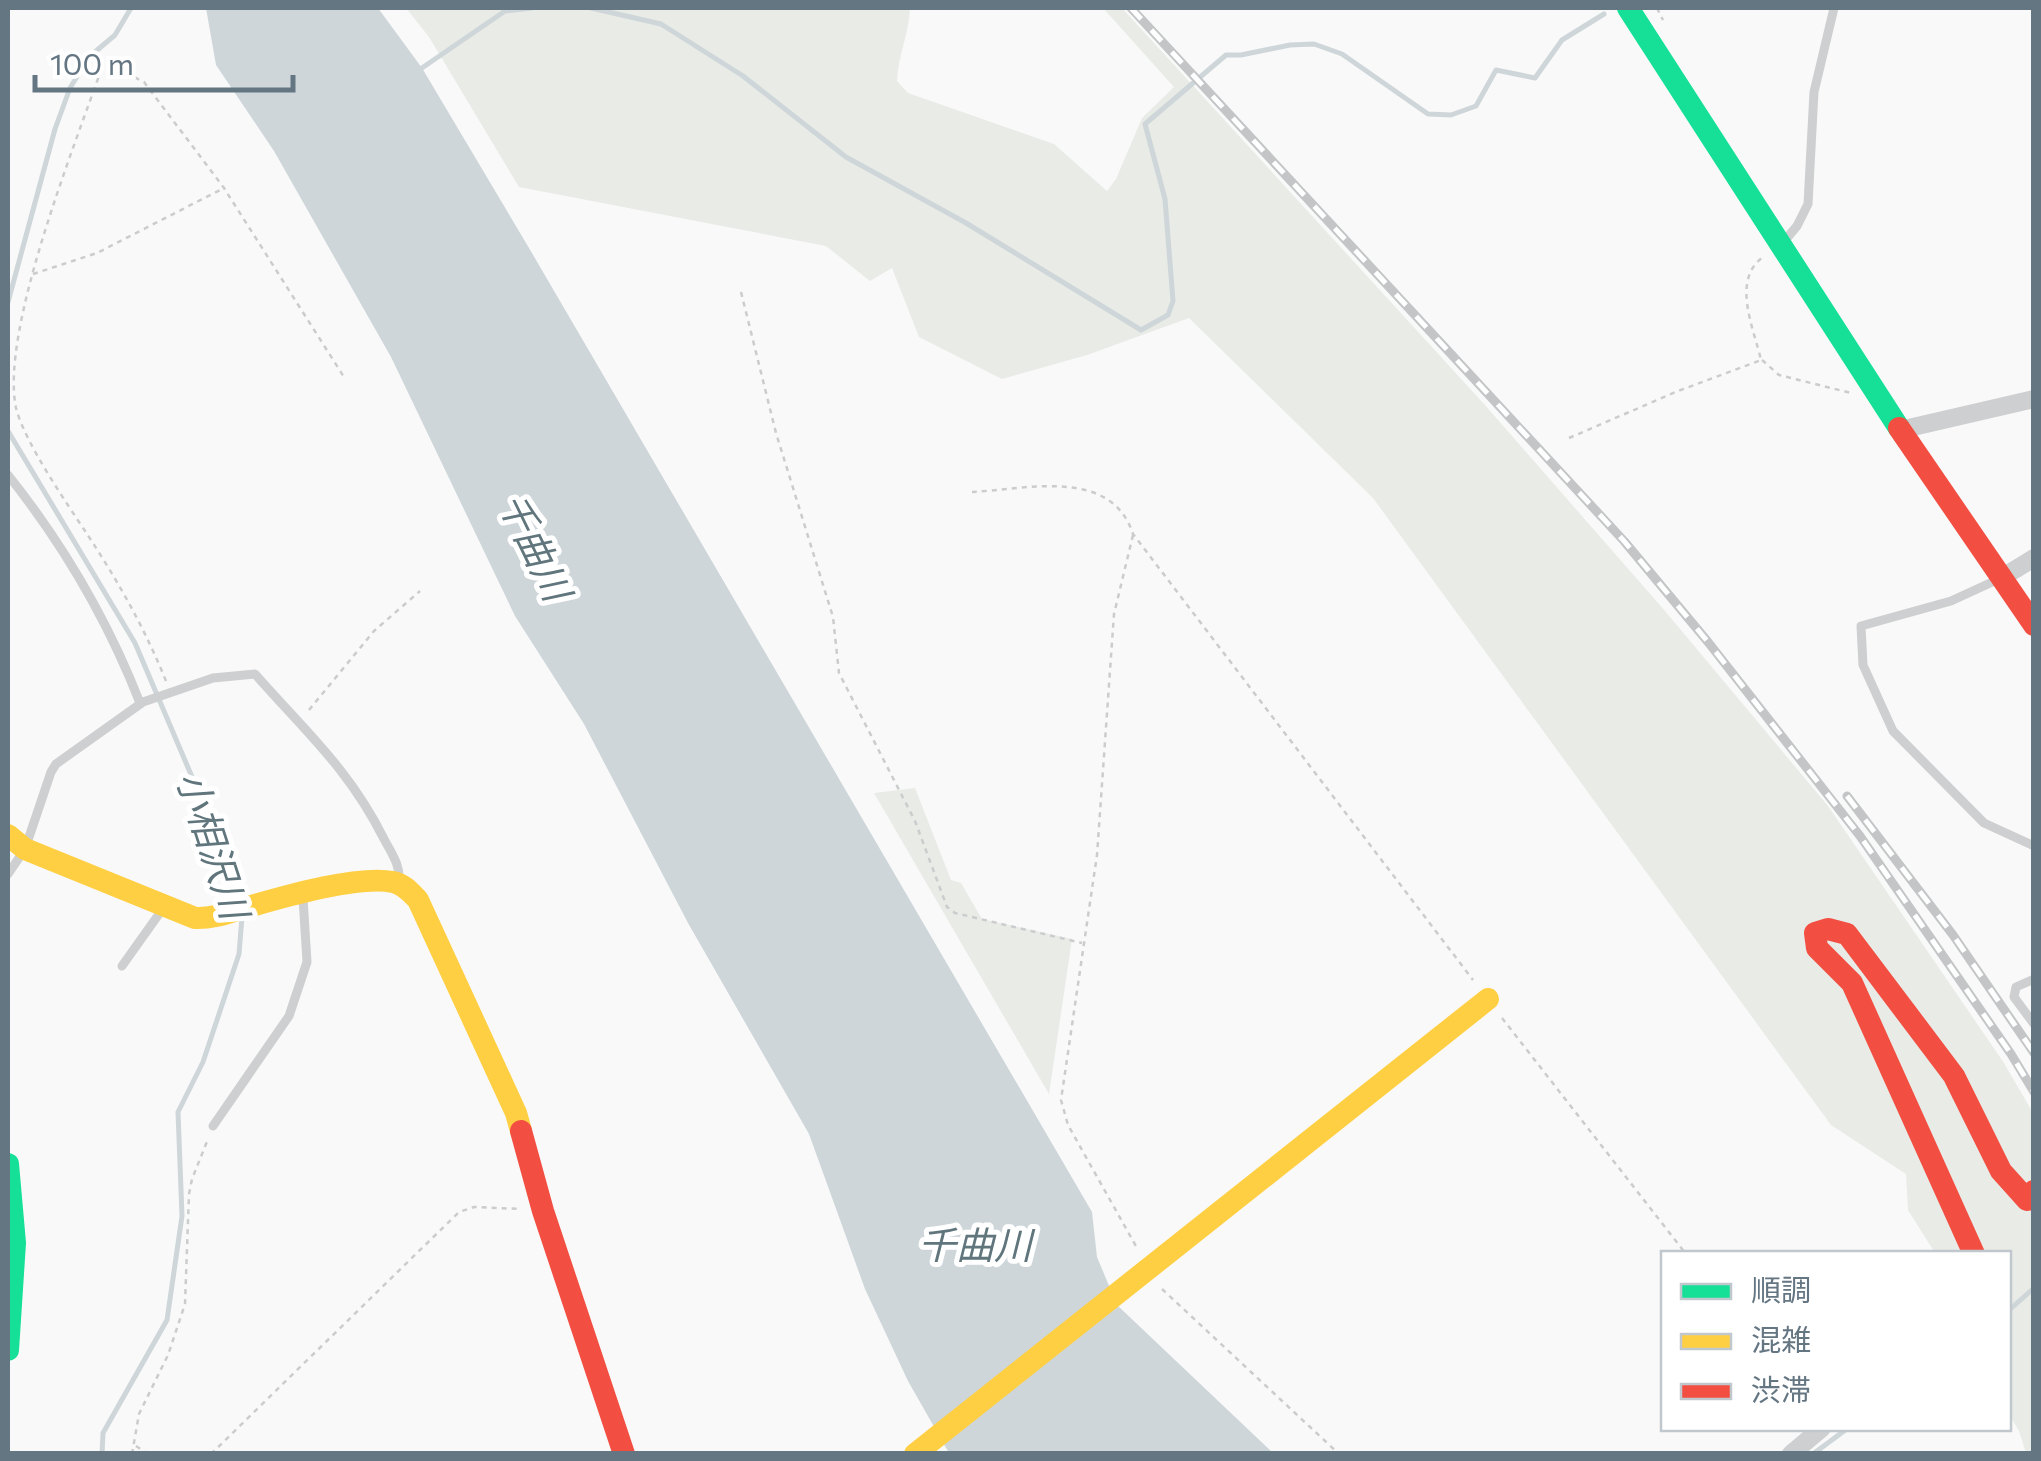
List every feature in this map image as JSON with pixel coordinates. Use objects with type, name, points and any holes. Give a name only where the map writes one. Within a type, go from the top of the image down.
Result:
[{"type":"street","points":[[1628,8],[1900,430],[2034,624]]},
{"type":"street","points":[[1900,430],[2034,399]]},
{"type":"street","points":[[2003,577],[2034,558]]},
{"type":"street","points":[[16,842],[195,918],[361,882],[399,884],[418,900],[516,1114],[543,1210],[624,1454]]},
{"type":"street","points":[[1973,1251],[1852,983],[1817,948],[1815,934],[1828,929],[1847,934],[1956,1078],[1991,1159],[2009,1186],[2026,1200],[2034,1191]]},
{"type":"street","points":[[915,1454],[1152,1260],[1488,999]]},
{"type":"street","points":[[8,1164],[8,1350]]},
{"type":"street","points":[[1791,1454],[1818,1431]]},
{"type":"lane","points":[[1780,245],[1797,226],[1808,204],[1814,92],[1834,8]]},
{"type":"lane","points":[[8,476],[84,585],[142,702]]},
{"type":"lane","points":[[2003,577],[1952,601],[1861,626],[1863,665],[1893,731],[1984,823],[2034,846]]},
{"type":"lane","points":[[8,874],[16,842],[56,764],[142,702],[213,678],[255,674],[329,752],[365,801],[398,867],[399,884]]},
{"type":"lane","points":[[213,1126],[289,1016],[307,962],[303,895]]},
{"type":"lane","points":[[122,966],[166,905]]},
{"type":"lane","points":[[2034,979],[2016,987],[2014,997],[2034,1024]]},
{"type":"path","points":[[168,692],[128,599],[54,483],[16,408],[14,368],[32,274],[102,70],[113,67],[144,82],[224,188],[344,377]]},
{"type":"path","points":[[32,274],[97,254],[224,188]]},
{"type":"path","points":[[1780,245],[1754,264],[1744,286],[1762,360],[1779,375],[1837,391],[1878,395]]},
{"type":"path","points":[[741,292],[776,433],[833,617],[840,673],[915,821],[947,907],[955,913],[1083,943]]},
{"type":"path","points":[[1569,438],[1762,360]]},
{"type":"path","points":[[972,492],[1081,487],[1110,498],[1127,516],[1133,534],[1684,1251]]},
{"type":"path","points":[[1133,534],[1114,614],[1097,855],[1061,1100],[1068,1125],[1152,1260]]},
{"type":"path","points":[[300,723],[374,631],[420,591]]},
{"type":"path","points":[[132,1454],[139,1414],[168,1355],[185,1304],[192,1178],[213,1126]]},
{"type":"path","points":[[210,1454],[459,1212],[474,1206],[543,1210]]},
{"type":"path","points":[[1162,1288],[1339,1454]]},
{"type":"path","points":[[135,1446],[148,1454]]},
{"type":"shaded area","points":[[406,8],[910,8],[897,81],[908,93],[1054,144],[1107,191],[1142,118],[1174,87],[1103,8],[1122,8],[1484,404],[1665,611],[1828,806],[2004,1063],[2033,1113],[2033,1453],[2026,1453],[2011,1417],[2011,1251],[1934,1251],[1908,1210],[1906,1174],[1831,1125],[1373,498],[1189,318],[1087,355],[1002,379],[919,337],[892,268],[870,281],[826,246],[519,187],[429,37]]},
{"type":"shaded area","points":[[915,788],[951,880],[961,883],[982,919],[1072,939],[1049,1094],[874,793]]},
{"type":"water","name":"千曲川","points":[[206,8],[378,8],[422,68],[529,248],[1092,1212],[1097,1257],[1117,1305],[1273,1453],[949,1453],[908,1381],[865,1289],[809,1134],[688,923],[584,724],[515,616],[391,357],[274,151],[216,65]]},
{"type":"waterway","name":"小相沢川","points":[[8,302],[70,88],[89,57],[115,35],[131,8]]},
{"type":"waterway","points":[[419,70],[505,11],[532,8]]},
{"type":"waterway","points":[[591,8],[661,24],[743,76],[846,157],[966,223],[1141,330],[1168,315],[1173,301],[1165,199],[1145,124],[1226,55],[1314,44],[1342,54],[1428,114],[1451,115],[1476,106],[1496,70],[1535,78],[1562,40],[1604,14]]},
{"type":"waterway","name":"小相沢川","points":[[8,431],[135,643],[201,798],[237,902]]},
{"type":"waterway","name":"小相沢川","points":[[102,1454],[103,1433],[167,1320],[182,1216],[178,1112],[203,1062],[239,954],[242,917]]},
{"type":"waterway","points":[[2011,1308],[2034,1288]]},
{"type":"waterway","points":[[1813,1454],[1844,1431]]},
{"type":"railway","points":[[1131,8],[1624,541],[1860,836],[2034,1092]]},
{"type":"railway","points":[[1847,796],[1953,935],[2034,1053]]},
{"type":"traffic: fast","points":[[1628,8],[1899,428]]},
{"type":"traffic: fast","points":[[8,1164],[15,1243],[8,1350]]},
{"type":"traffic: slow","points":[[8,835],[25,849],[195,918],[341,884],[378,881],[401,885],[418,900],[521,1131]]},
{"type":"traffic: slow","points":[[915,1454],[1488,999]]},
{"type":"traffic: jam","points":[[1899,428],[2034,625]]},
{"type":"traffic: jam","points":[[1973,1251],[1852,983],[1817,948],[1815,933],[1828,929],[1847,934],[1954,1076],[2001,1171],[2027,1200],[2034,1191]]},
{"type":"traffic: jam","points":[[521,1131],[543,1211],[624,1454]]}]
